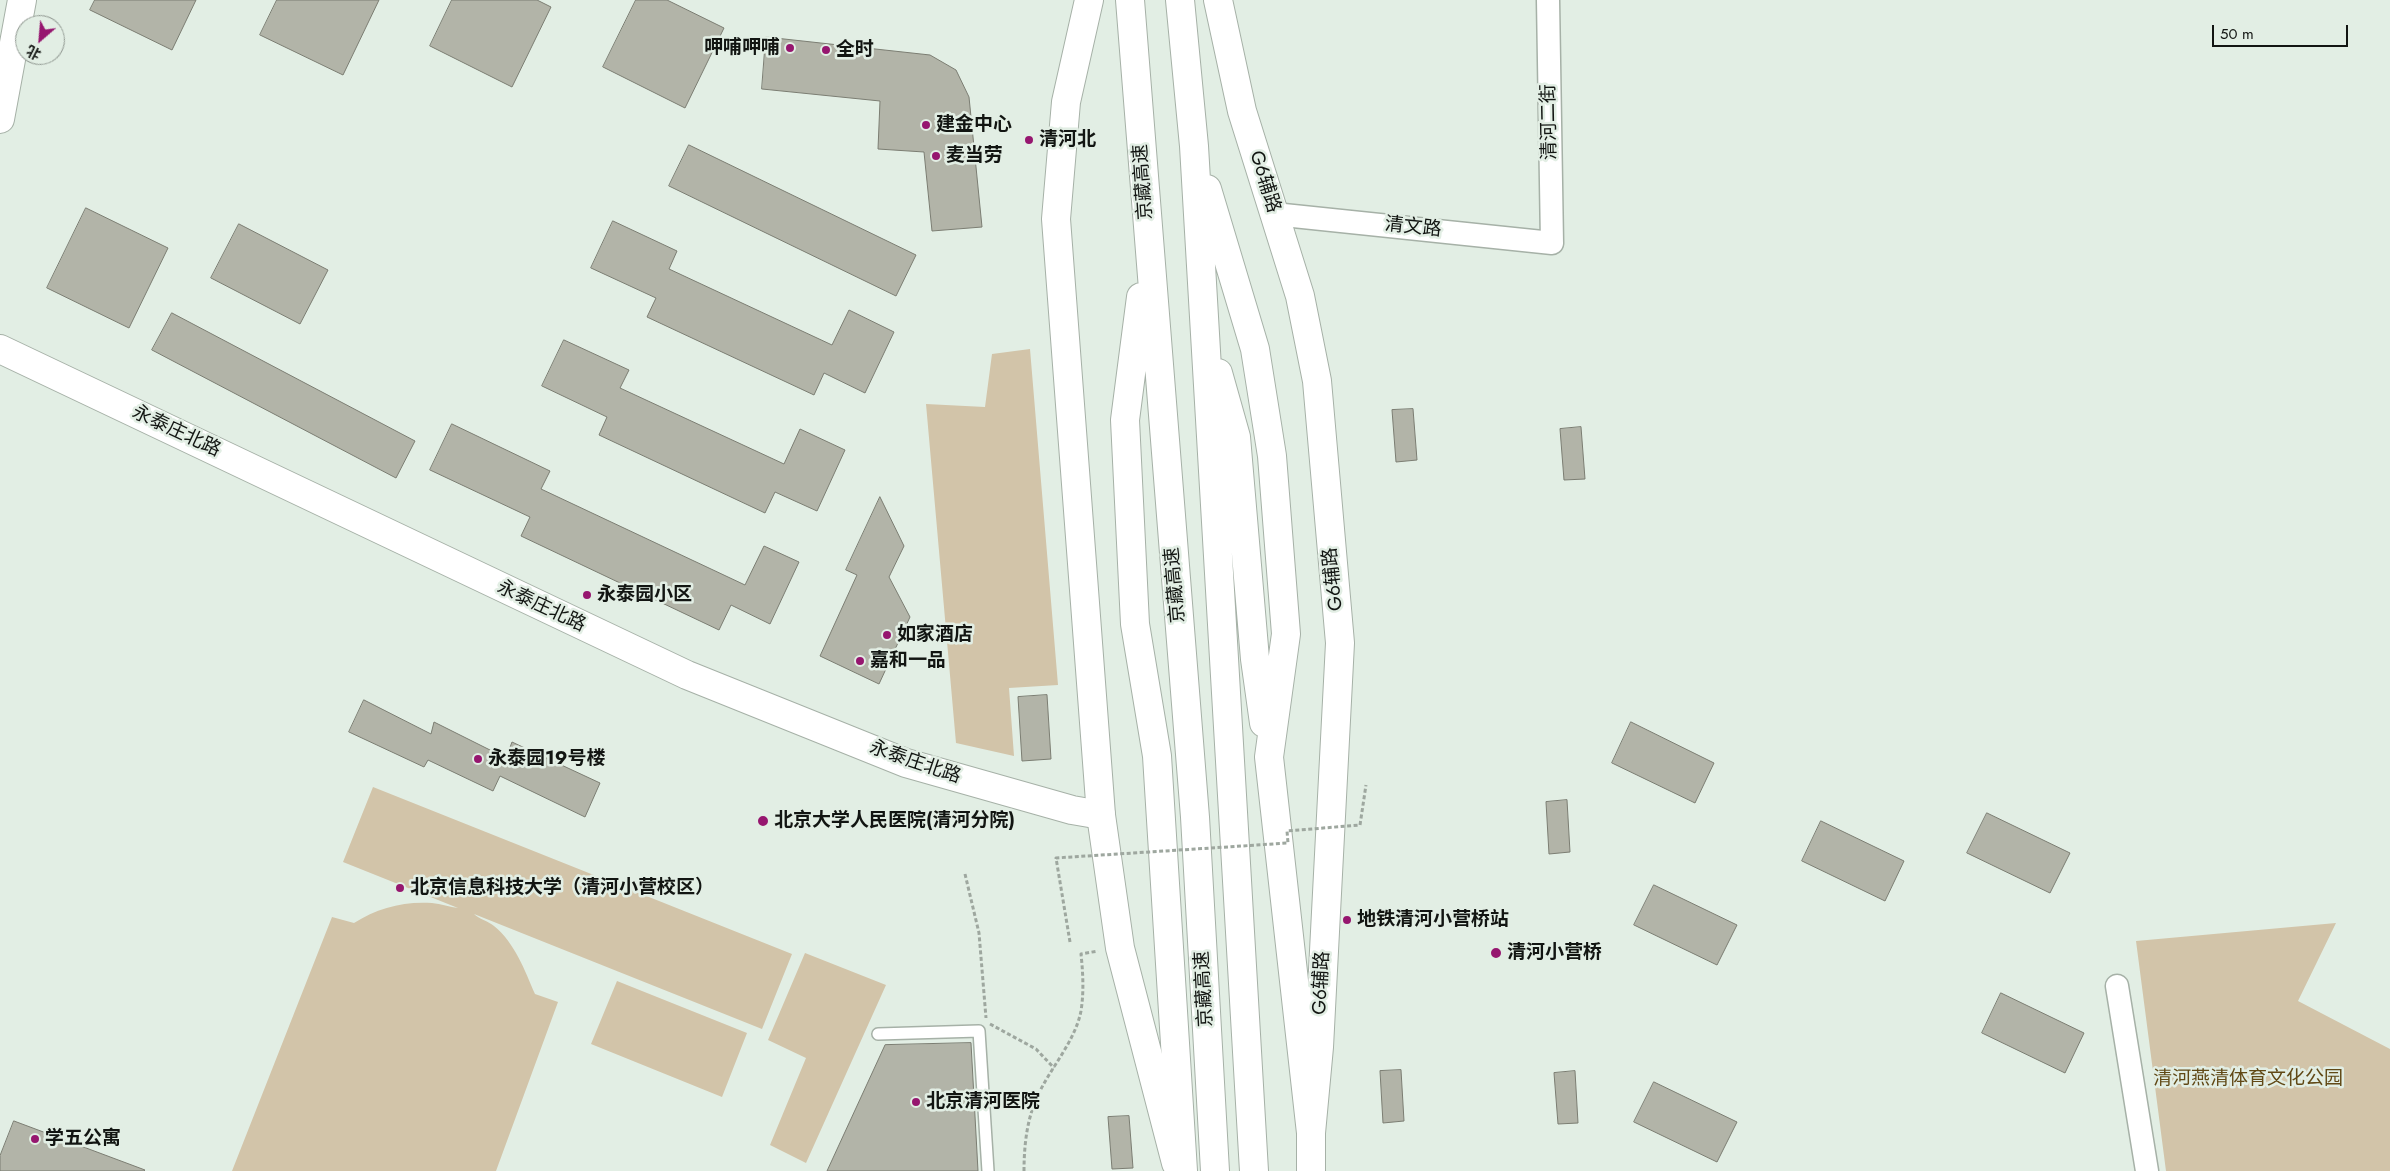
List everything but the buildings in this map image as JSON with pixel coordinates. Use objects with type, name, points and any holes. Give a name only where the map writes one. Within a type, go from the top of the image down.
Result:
[{"type":"main road","points":[[0,119],[22,0]]},
{"type":"main road","points":[[1089,0],[1066,102],[1056,219],[1101,815],[1120,948],[1178,1171]]},
{"type":"main road","name":"京藏高速","points":[[1130,0],[1148,246],[1195,817],[1215,1171]]},
{"type":"main road","name":"京藏高速","points":[[1180,0],[1194,146],[1254,1171]]},
{"type":"main road","name":"G6辅路","points":[[1218,0],[1242,111],[1300,296],[1317,381],[1340,643],[1319,1048],[1311,1133],[1310,1171]]},
{"type":"main road","points":[[1194,146],[1255,349],[1272,456],[1286,634],[1269,757]]},
{"type":"main road","points":[[1148,246],[1124,420],[1135,624],[1156,756],[1183,1171]]},
{"type":"main road","points":[[1204,324],[1236,437],[1255,659],[1269,757],[1311,1133]]},
{"type":"main road","name":"永泰庄北路","points":[[0,349],[687,675],[906,763],[1072,810],[1101,815]]},
{"type":"street","name":"清河二街","points":[[1548,0],[1552,243]]},
{"type":"street","name":"清文路","points":[[1274,214],[1552,243]]},
{"type":"street","points":[[2117,986],[2147,1171]]},
{"type":"lane","points":[[878,1034],[978,1031],[988,1171]]},
{"type":"path","points":[[1070,942],[1056,858],[1288,843],[1287,831],[1360,825],[1366,785]]},
{"type":"path","points":[[965,874],[979,933],[986,1023],[996,1025],[1036,1048],[1054,1068]]},
{"type":"path","points":[[1024,1171],[1024,1142],[1030,1115],[1039,1093],[1071,1038],[1080,1013],[1084,981],[1081,954],[1120,948]]},
{"type":"green space","points":[[1030,349],[1058,685],[1009,688],[1014,756],[956,743],[926,404],[985,407],[992,354]]},
{"type":"green space","points":[[373,787],[792,954],[762,1029],[474,914],[494,926],[508,941],[519,958],[535,994],[558,1002],[496,1171],[232,1171],[332,917],[354,923],[372,913],[401,904],[411,903],[432,903],[458,908],[343,862]]},
{"type":"green space","name":"清河燕清体育文化公园","points":[[2336,923],[2298,1001],[2390,1049],[2390,1171],[2166,1171],[2136,941]]},
{"type":"green space","points":[[805,953],[886,985],[806,1163],[770,1145],[806,1058],[768,1040]]},
{"type":"green space","points":[[617,981],[747,1033],[722,1097],[591,1044]]},
{"type":"place","name":"呷哺呷哺","points":[[790,48]]},
{"type":"place","name":"全时","points":[[826,50]]},
{"type":"place","name":"建金中心","points":[[926,125]]},
{"type":"place","name":"清河北","points":[[1029,140]]},
{"type":"place","name":"麦当劳","points":[[936,156]]},
{"type":"place","name":"永泰园小区","points":[[587,595]]},
{"type":"place","name":"如家酒店","points":[[887,635]]},
{"type":"place","name":"嘉和一品","points":[[860,661]]},
{"type":"place","name":"永泰园19号楼","points":[[478,759]]},
{"type":"place","name":"北京大学人民医院(清河分院)","points":[[763,821]]},
{"type":"place","name":"北京信息科技大学（清河小营校区）","points":[[400,888]]},
{"type":"place","name":"地铁清河小营桥站","points":[[1347,920]]},
{"type":"place","name":"清河小营桥","points":[[1496,953]]},
{"type":"place","name":"北京清河医院","points":[[916,1102]]},
{"type":"place","name":"学五公寓","points":[[35,1139]]}]
